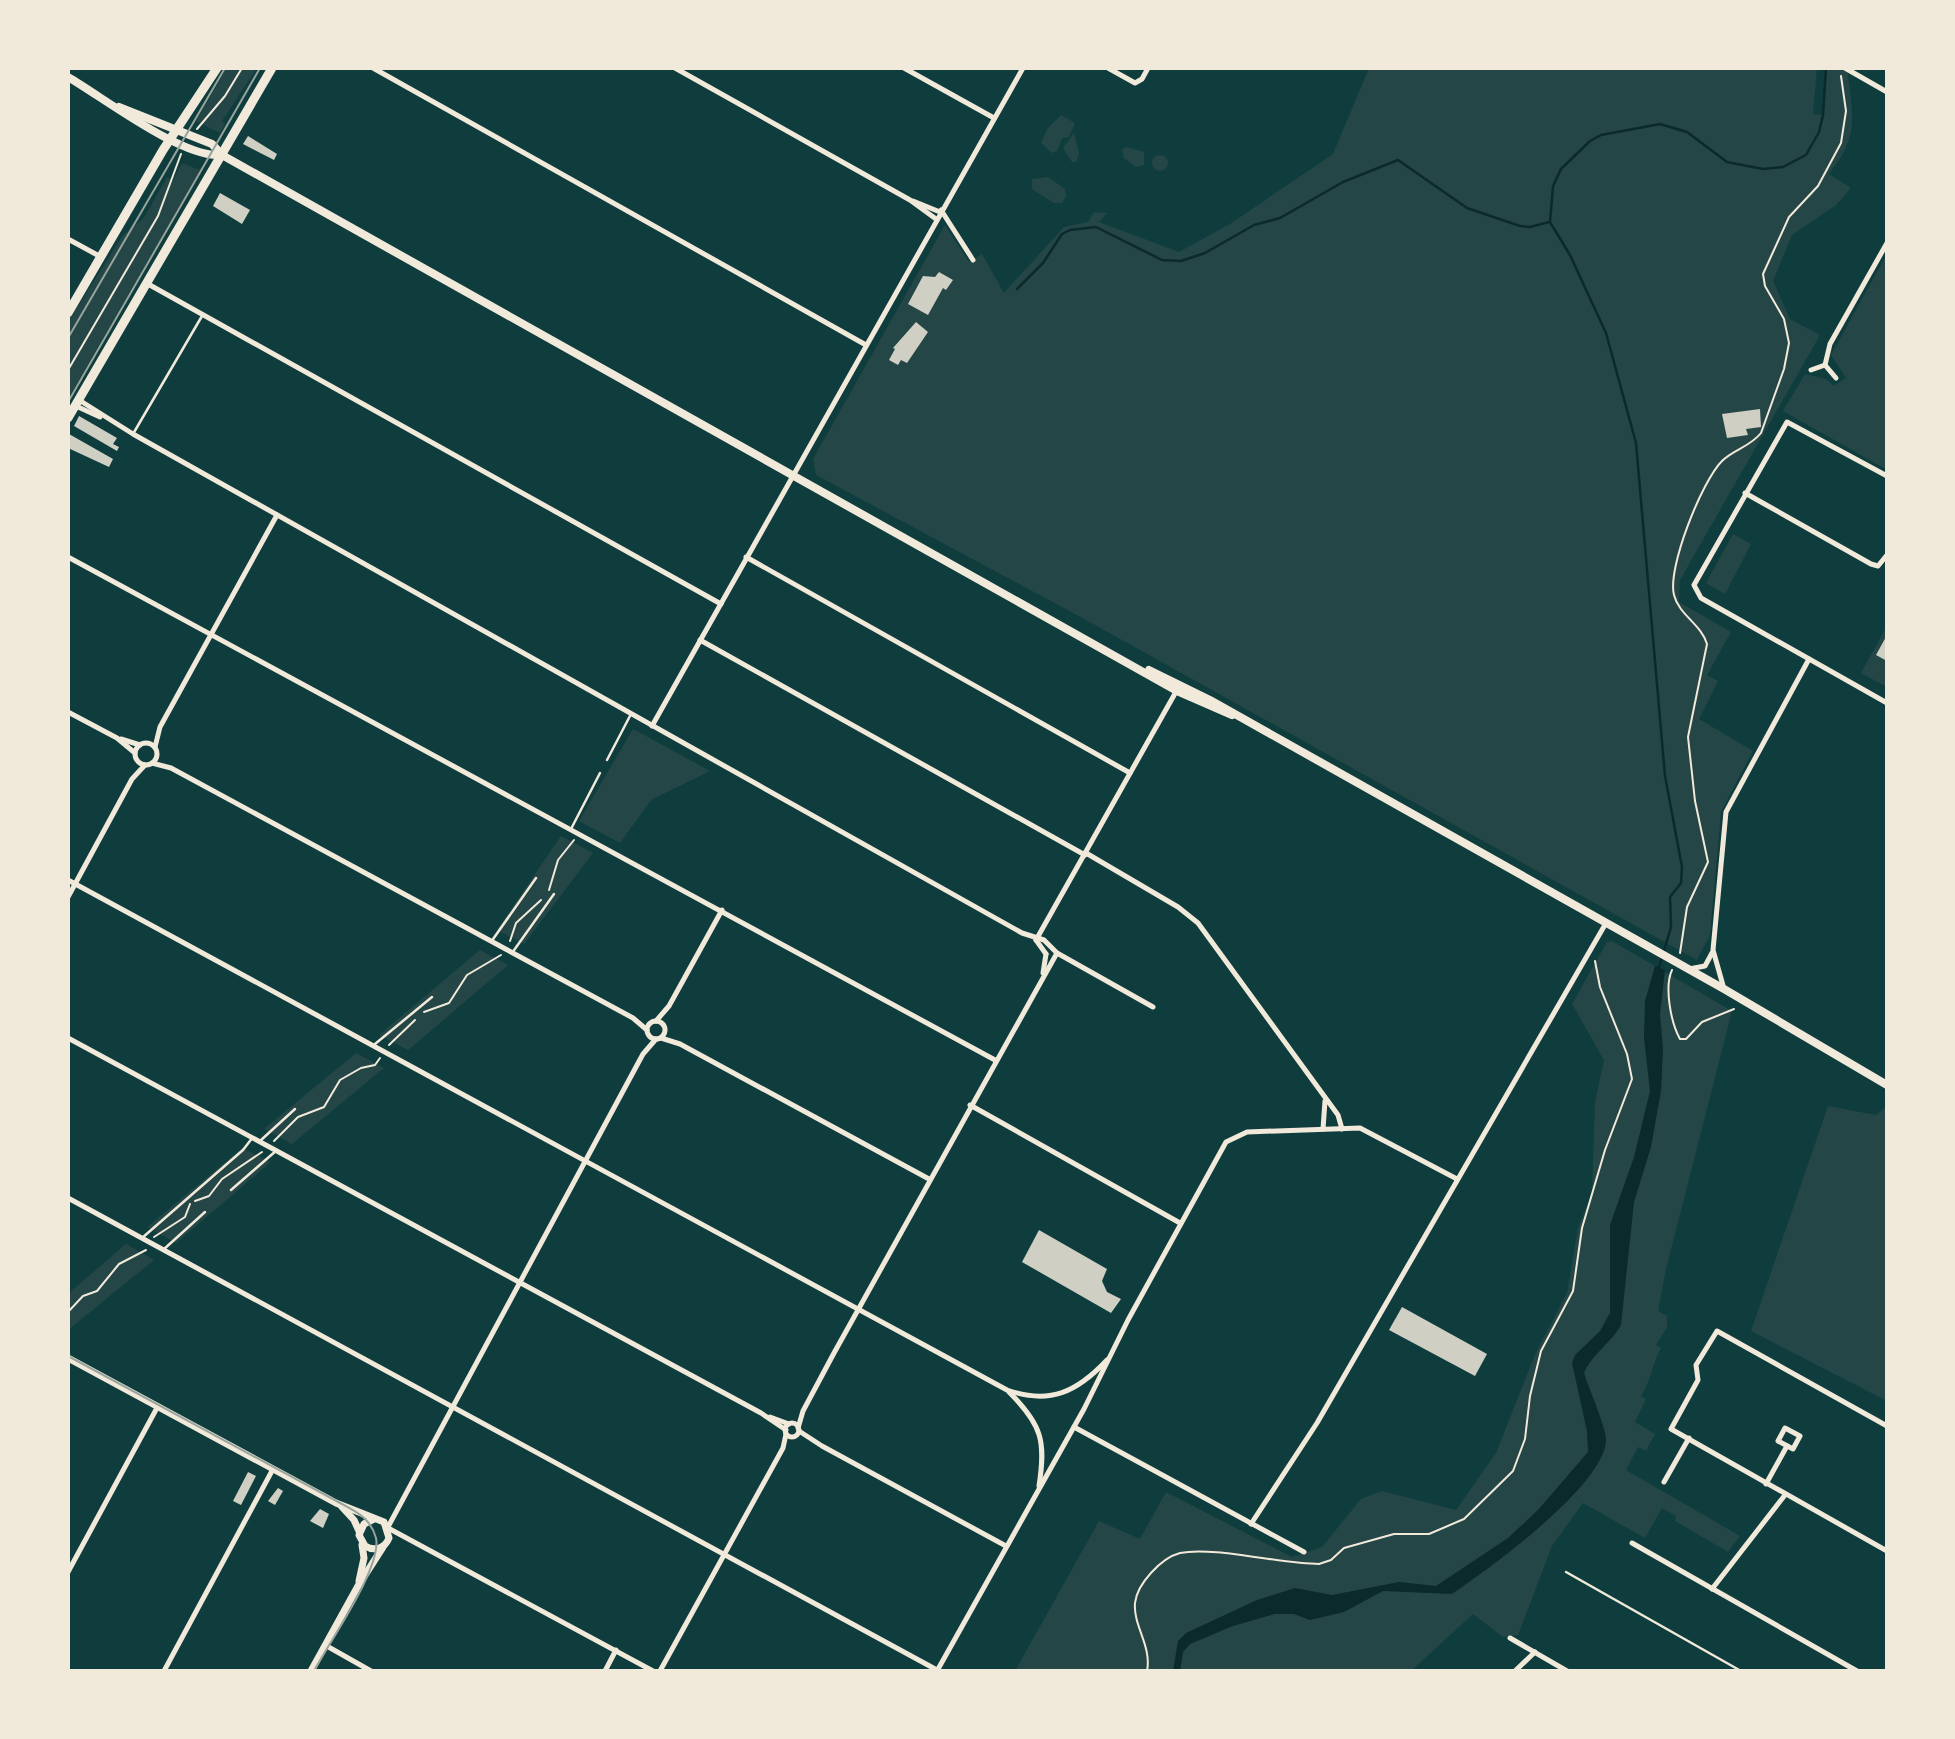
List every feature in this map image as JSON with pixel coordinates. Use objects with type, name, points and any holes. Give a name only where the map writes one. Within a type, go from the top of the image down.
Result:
[{"type":"highway","points":[[68,313],[176,129],[217,68]]},
{"type":"highway","points":[[68,418],[272,68]]},
{"type":"main road","points":[[68,77],[170,139],[209,156],[222,155]]},
{"type":"main road","points":[[119,107],[212,145],[222,155],[1131,663],[1232,715],[1724,989],[1887,1085]]},
{"type":"street","points":[[373,68],[866,345]]},
{"type":"street","points":[[675,68],[910,200],[936,219]]},
{"type":"street","points":[[904,68],[994,118]]},
{"type":"street","points":[[652,726],[1023,68]]},
{"type":"street","points":[[1108,68],[1137,83],[1148,68]]},
{"type":"street","points":[[1842,68],[1887,92]]},
{"type":"street","points":[[910,200],[941,211],[973,260]]},
{"type":"street","points":[[68,239],[101,257]]},
{"type":"street","points":[[1825,365],[1829,344],[1887,243]]},
{"type":"street","points":[[148,284],[721,604]]},
{"type":"street","points":[[1811,370],[1825,365]]},
{"type":"street","points":[[1825,365],[1836,378]]},
{"type":"street","points":[[77,403],[1036,940],[1046,954],[1043,972]]},
{"type":"street","points":[[1887,476],[1787,422],[1695,582],[1694,589],[1701,598],[1887,703]]},
{"type":"street","points":[[1745,493],[1871,564],[1878,566],[1887,555]]},
{"type":"street","points":[[68,712],[117,738],[140,745],[147,743],[160,727],[277,515]]},
{"type":"street","points":[[68,557],[995,1060]]},
{"type":"street","points":[[746,557],[1130,773]]},
{"type":"street","points":[[701,640],[1178,907],[1198,923],[1338,1115],[1342,1129]]},
{"type":"street","points":[[1724,989],[1713,950],[1727,811],[1810,659]]},
{"type":"street","points":[[1036,940],[1179,687]]},
{"type":"street","points":[[160,727],[155,747],[157,755],[171,768]]},
{"type":"street","points":[[117,738],[145,765]]},
{"type":"street","points":[[147,743],[155,747]]},
{"type":"street","points":[[132,779],[140,745]]},
{"type":"street","points":[[152,763],[157,755]]},
{"type":"street","points":[[68,897],[132,779],[145,765],[152,763],[171,768],[632,1018],[648,1033],[680,1044],[929,1179]]},
{"type":"street","points":[[68,880],[1007,1390],[1041,1398],[1063,1395],[1085,1383],[1107,1360]]},
{"type":"street","points":[[643,1054],[654,1022],[669,1006],[722,910]]},
{"type":"street","points":[[1044,940],[1048,921]]},
{"type":"street","points":[[1251,1524],[1317,1423],[1605,923]]},
{"type":"street","points":[[1036,940],[1044,940],[1057,953],[1153,1007]]},
{"type":"street","points":[[1686,968],[1704,966],[1713,950]]},
{"type":"street","points":[[1046,954],[1057,953]]},
{"type":"street","points":[[660,1671],[726,1555],[1043,972],[1057,953]]},
{"type":"street","points":[[311,1671],[358,1585],[387,1543],[388,1527],[397,1507],[643,1054],[664,1028],[669,1006]]},
{"type":"street","points":[[632,1018],[654,1022],[680,1044]]},
{"type":"street","points":[[68,1038],[1006,1546]]},
{"type":"street","points":[[1323,1129],[1325,1100]]},
{"type":"street","points":[[970,1105],[1180,1223]]},
{"type":"street","points":[[68,1198],[937,1670],[1074,1427],[1218,1154],[1230,1139],[1247,1132],[1323,1129],[1371,1131],[1457,1179]]},
{"type":"street","points":[[1887,1426],[1717,1331],[1696,1364],[1698,1380],[1671,1429],[1887,1551]]},
{"type":"street","points":[[68,1358],[336,1503],[376,1519],[653,1671]]},
{"type":"street","points":[[1007,1390],[1039,1428],[1043,1449],[1039,1490]]},
{"type":"street","points":[[68,1572],[158,1406]]},
{"type":"street","points":[[1074,1427],[1304,1552]]},
{"type":"street","points":[[1664,1482],[1689,1438]]},
{"type":"street","points":[[1766,1483],[1787,1446]]},
{"type":"street","points":[[163,1671],[273,1469]]},
{"type":"street","points":[[1712,1589],[1786,1495]]},
{"type":"street","points":[[336,1503],[354,1520],[360,1537],[364,1558],[358,1585]]},
{"type":"street","points":[[360,1537],[364,1524],[397,1507]]},
{"type":"street","points":[[360,1537],[369,1548],[379,1549],[395,1536],[412,1540]]},
{"type":"street","points":[[1632,1543],[1857,1671]]},
{"type":"street","points":[[1510,1638],[1567,1671]]},
{"type":"street","points":[[325,1645],[371,1671]]},
{"type":"street","points":[[606,1671],[617,1650]]},
{"type":"street","points":[[1516,1671],[1535,1652]]},
{"type":"lane","points":[[133,434],[203,314]]},
{"type":"lane","points":[[607,760],[631,714]]},
{"type":"lane","points":[[571,829],[600,773]]},
{"type":"lane","points":[[491,942],[537,878]]},
{"type":"lane","points":[[512,953],[554,894]]},
{"type":"lane","points":[[373,1047],[383,1035],[432,997]]},
{"type":"lane","points":[[260,1141],[295,1108]]},
{"type":"lane","points":[[142,1238],[243,1150],[253,1137]]},
{"type":"lane","points":[[231,1190],[277,1150]]},
{"type":"lane","points":[[163,1250],[205,1212]]},
{"type":"lane","points":[[1566,1572],[1741,1671]]},
{"type":"path","points":[[193,136],[204,118],[225,96],[242,68]]},
{"type":"path","points":[[1734,1009],[1702,1021],[1684,1040],[1676,1031],[1669,976],[1682,947],[1688,907],[1708,858],[1695,801],[1688,737],[1706,644],[1704,635],[1678,604],[1674,594],[1674,579],[1692,509],[1701,489],[1722,461],[1761,433],[1784,369],[1789,344],[1787,328],[1765,286],[1763,274],[1789,217],[1818,186],[1841,143],[1846,111],[1842,68]]},
{"type":"path","points":[[68,370],[158,216],[171,177],[186,147]]},
{"type":"path","points":[[68,1312],[83,1296],[97,1291],[119,1264],[144,1252],[155,1236],[185,1217],[191,1203],[211,1195],[222,1179],[269,1146],[298,1117],[324,1107],[340,1080],[361,1068],[375,1065],[383,1052],[409,1029],[419,1014],[449,1003],[467,975],[496,960],[506,950],[516,923],[548,891],[558,860],[578,833]]},
{"type":"path","points":[[1147,1671],[1147,1650],[1136,1617],[1137,1595],[1159,1566],[1174,1556],[1181,1553],[1223,1554],[1320,1564],[1331,1560],[1345,1548],[1394,1534],[1429,1534],[1464,1519],[1513,1471],[1525,1439],[1530,1396],[1541,1351],[1573,1291],[1582,1228],[1605,1150],[1632,1079],[1627,1054],[1606,1004],[1595,961]]},
{"type":"shaded area","points":[[227,68],[257,68],[222,121],[225,124],[220,133],[196,121]]},
{"type":"shaded area","points":[[1369,68],[1817,68],[1813,114],[1823,115],[1826,68],[1847,68],[1852,112],[1850,136],[1846,148],[1829,174],[1851,188],[1836,205],[1792,235],[1773,281],[1790,319],[1820,335],[1680,580],[1679,602],[1731,632],[1707,675],[1718,681],[1699,719],[1753,751],[1721,812],[1710,935],[1697,960],[1088,621],[816,475],[813,459],[945,225],[969,262],[982,254],[1004,293],[1064,227],[1088,222],[1094,212],[1107,213],[1099,222],[1179,252],[1230,224],[1333,154]]},
{"type":"shaded area","points":[[1061,115],[1075,123],[1069,137],[1062,138],[1057,151],[1052,153],[1041,143],[1047,129]]},
{"type":"shaded area","points":[[1074,133],[1079,153],[1076,162],[1072,162],[1063,148]]},
{"type":"shaded area","points":[[1127,147],[1144,152],[1144,165],[1136,167],[1124,158],[1122,149]]},
{"type":"shaded area","points":[[1160,155],[1166,157],[1166,169],[1160,171],[1154,169],[1152,163],[1154,157]]},
{"type":"shaded area","points":[[182,163],[200,170],[68,399],[68,322],[123,235],[144,218],[167,177],[173,181]]},
{"type":"shaded area","points":[[1048,177],[1065,189],[1066,196],[1062,203],[1054,203],[1032,189],[1032,179]]},
{"type":"shaded area","points":[[1887,254],[1887,470],[1783,411],[1805,374],[1826,379],[1834,386],[1846,378],[1831,355]]},
{"type":"shaded area","points":[[1733,534],[1751,544],[1725,594],[1706,583]]},
{"type":"shaded area","points":[[1887,626],[1887,687],[1861,673]]},
{"type":"shaded area","points":[[633,729],[710,771],[651,800],[620,843],[579,821]]},
{"type":"shaded area","points":[[561,836],[593,853],[524,944],[497,930]]},
{"type":"shaded area","points":[[1612,941],[1732,1011],[1666,1269],[1658,1311],[1667,1316],[1667,1327],[1656,1345],[1661,1348],[1641,1396],[1646,1399],[1635,1422],[1655,1434],[1646,1451],[1638,1447],[1626,1470],[1740,1536],[1728,1552],[1675,1521],[1676,1516],[1662,1508],[1645,1538],[1583,1503],[1552,1546],[1518,1635],[1503,1637],[1473,1614],[1411,1671],[1015,1671],[1099,1521],[1140,1539],[1166,1492],[1292,1557],[1322,1547],[1361,1499],[1382,1491],[1456,1510],[1496,1453],[1536,1352],[1567,1293],[1578,1228],[1592,1193],[1595,1102],[1604,1060],[1572,1004],[1607,942]]},
{"type":"shaded area","points":[[480,950],[508,965],[408,1050],[379,1035]]},
{"type":"shaded area","points":[[1655,966],[1665,970],[1660,1014],[1663,1049],[1661,1091],[1651,1147],[1634,1202],[1621,1325],[1584,1373],[1606,1440],[1601,1459],[1587,1480],[1567,1502],[1517,1546],[1452,1594],[1383,1591],[1344,1612],[1310,1620],[1294,1614],[1275,1614],[1233,1626],[1190,1644],[1183,1652],[1180,1671],[1173,1671],[1178,1641],[1186,1633],[1257,1600],[1295,1588],[1332,1595],[1399,1582],[1436,1586],[1508,1538],[1538,1510],[1588,1452],[1587,1431],[1572,1363],[1575,1355],[1600,1331],[1610,1313],[1610,1225],[1634,1157],[1650,1091],[1644,1038],[1645,1001]]},
{"type":"shaded area","points":[[356,1053],[384,1068],[292,1144],[264,1129]]},
{"type":"shaded area","points":[[1828,1106],[1876,1115],[1887,1106],[1887,1401],[1751,1331]]},
{"type":"shaded area","points":[[242,1148],[271,1162],[176,1243],[147,1227]]},
{"type":"shaded area","points":[[126,1244],[154,1260],[68,1330],[68,1294]]},
{"type":"building","points":[[248,136],[277,154],[274,160],[243,144]]},
{"type":"building","points":[[220,193],[250,210],[242,224],[213,206]]},
{"type":"building","points":[[939,272],[953,280],[946,290],[943,288],[928,315],[908,304],[923,276],[935,277]]},
{"type":"building","points":[[916,322],[928,332],[907,363],[901,360],[898,365],[889,360],[895,349],[893,348]]},
{"type":"building","points":[[1760,409],[1761,427],[1746,429],[1748,435],[1727,438],[1722,414]]},
{"type":"building","points":[[79,416],[117,438],[113,444],[119,447],[117,451],[74,426]]},
{"type":"building","points":[[69,434],[113,459],[109,467],[68,448]]},
{"type":"building","points":[[1887,635],[1887,661],[1876,655]]},
{"type":"building","points":[[1039,1230],[1107,1269],[1102,1281],[1107,1292],[1121,1299],[1111,1313],[1022,1262]]},
{"type":"building","points":[[1402,1307],[1487,1354],[1475,1376],[1389,1330]]},
{"type":"building","points":[[248,1472],[256,1476],[241,1505],[233,1501]]},
{"type":"building","points":[[278,1488],[283,1491],[275,1505],[268,1501]]},
{"type":"building","points":[[320,1509],[329,1514],[323,1528],[310,1521]]},
{"type":"waterway","points":[[1658,971],[1671,927],[1670,897],[1681,883],[1682,867],[1665,776],[1636,443],[1606,333],[1570,255],[1550,222],[1553,186],[1561,169],[1590,141],[1601,135],[1660,124],[1687,132],[1727,162],[1763,169],[1783,167],[1806,155],[1819,132],[1823,115],[1826,68]]},
{"type":"waterway","points":[[1017,289],[1043,263],[1062,234],[1070,230],[1096,227],[1162,260],[1181,261],[1205,253],[1254,225],[1280,218],[1343,182],[1398,160],[1467,208],[1520,226],[1530,227],[1549,222]]},
{"type":"tram line","points":[[68,338],[225,68]]},
{"type":"tram line","points":[[68,402],[260,68]]},
{"type":"tram line","points":[[68,1356],[348,1507],[367,1521],[376,1538],[376,1551],[371,1567],[353,1605],[314,1671]]}]
